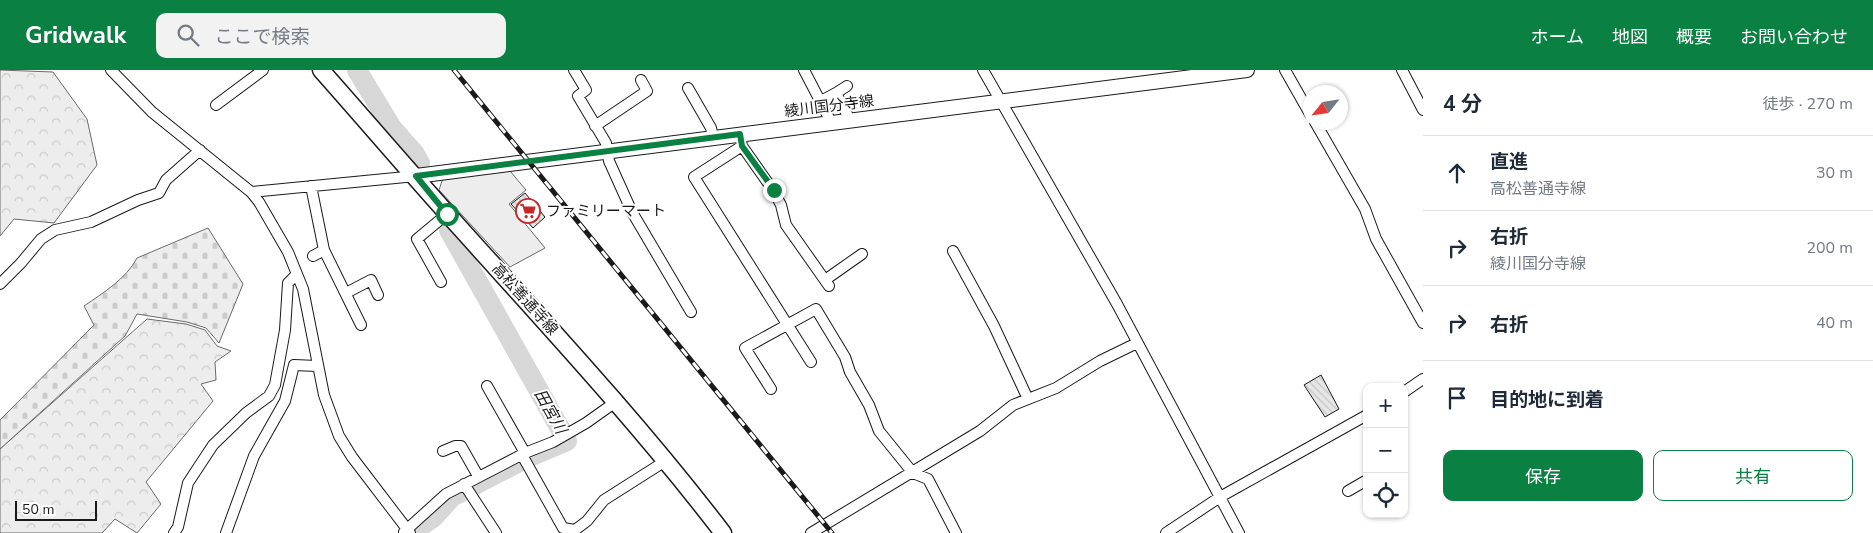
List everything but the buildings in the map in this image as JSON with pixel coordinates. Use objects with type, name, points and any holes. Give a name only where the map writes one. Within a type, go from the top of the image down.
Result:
[{"type":"main road","name":"高松善通寺線","points":[[321,70],[416,176],[447,214],[617,401],[667,460],[723,533]]},
{"type":"main road","name":"綾川国分寺線","points":[[416,176],[713,137],[741,140],[831,122],[1247,70]]},
{"type":"street","points":[[111,70],[152,112],[251,192],[260,202],[288,252],[303,289],[324,395],[339,436],[352,457],[407,532],[446,494],[478,476],[524,457],[565,436],[617,401]]},
{"type":"street","points":[[216,105],[263,70]]},
{"type":"street","points":[[574,70],[586,90],[578,96],[606,143],[608,161],[632,212],[691,312]]},
{"type":"street","points":[[804,70],[822,101],[831,122]]},
{"type":"street","points":[[984,70],[1117,304],[1239,533]]},
{"type":"street","points":[[1285,70],[1303,102]]},
{"type":"street","points":[[1402,70],[1423,110]]},
{"type":"street","points":[[596,126],[647,91],[641,80]]},
{"type":"street","points":[[822,101],[847,86]]},
{"type":"street","points":[[688,88],[711,128],[713,137]]},
{"type":"street","points":[[836,93],[850,120]]},
{"type":"street","points":[[1320,130],[1365,209],[1376,239],[1423,323]]},
{"type":"street","points":[[811,362],[694,177],[741,140],[774,190],[781,204],[786,226],[827,283],[862,254]]},
{"type":"street","points":[[0,284],[21,264],[41,239],[55,230],[91,222],[138,200],[159,193],[166,180],[200,150]]},
{"type":"street","points":[[251,192],[416,176]]},
{"type":"street","points":[[311,186],[324,250],[362,325]]},
{"type":"street","points":[[440,282],[417,239],[447,214]]},
{"type":"street","points":[[313,256],[324,250]]},
{"type":"street","points":[[953,251],[994,326],[1028,399]]},
{"type":"street","points":[[174,533],[178,526],[188,483],[213,445],[246,413],[269,396],[274,385],[283,339],[288,283],[296,274]]},
{"type":"street","points":[[346,293],[371,280],[378,294]]},
{"type":"street","points":[[771,389],[745,348],[816,309],[845,357],[850,372],[869,405],[879,431],[913,473],[928,479],[956,533]]},
{"type":"street","points":[[811,533],[980,431],[1013,405],[1056,388],[1100,361],[1137,343]]},
{"type":"street","points":[[226,533],[254,456],[285,401],[294,366],[317,366]]},
{"type":"street","points":[[1408,389],[1423,380]]},
{"type":"street","points":[[488,386],[563,528],[575,530],[587,521],[604,500],[667,460]]},
{"type":"street","points":[[1166,533],[1220,497],[1363,417]]},
{"type":"street","points":[[443,450],[454,446],[461,446],[478,476]]},
{"type":"street","points":[[1348,491],[1363,482]]},
{"type":"street","points":[[464,484],[496,533]]},
{"type":"green space","points":[[0,70],[53,72],[87,119],[97,165],[54,223],[14,219],[0,236]]},
{"type":"green space","points":[[208,228],[243,284],[219,343],[206,328],[187,322],[137,314],[125,336],[0,449],[0,420],[94,325],[84,306],[127,273],[137,258]]},
{"type":"green space","points":[[147,319],[186,324],[205,330],[217,346],[231,351],[215,362],[216,380],[201,384],[213,401],[146,482],[161,504],[137,533],[115,519],[102,533],[0,533],[0,449]]},
{"type":"shaded area","points":[[510,171],[526,190],[509,204],[545,248],[510,267],[439,190],[443,178]]},
{"type":"waterway","name":"田宮川","points":[[357,70],[392,128],[415,154],[420,163]]},
{"type":"waterway","name":"田宮川","points":[[418,528],[433,518],[452,497],[527,458],[567,441],[449,230]]},
{"type":"railway","points":[[454,70],[832,533]]},
{"type":"place","name":"ファミリーマート","points":[[528,211]]},
{"type":"route","points":[[447,214],[416,176],[740,134],[742,146],[774,190]]}]
